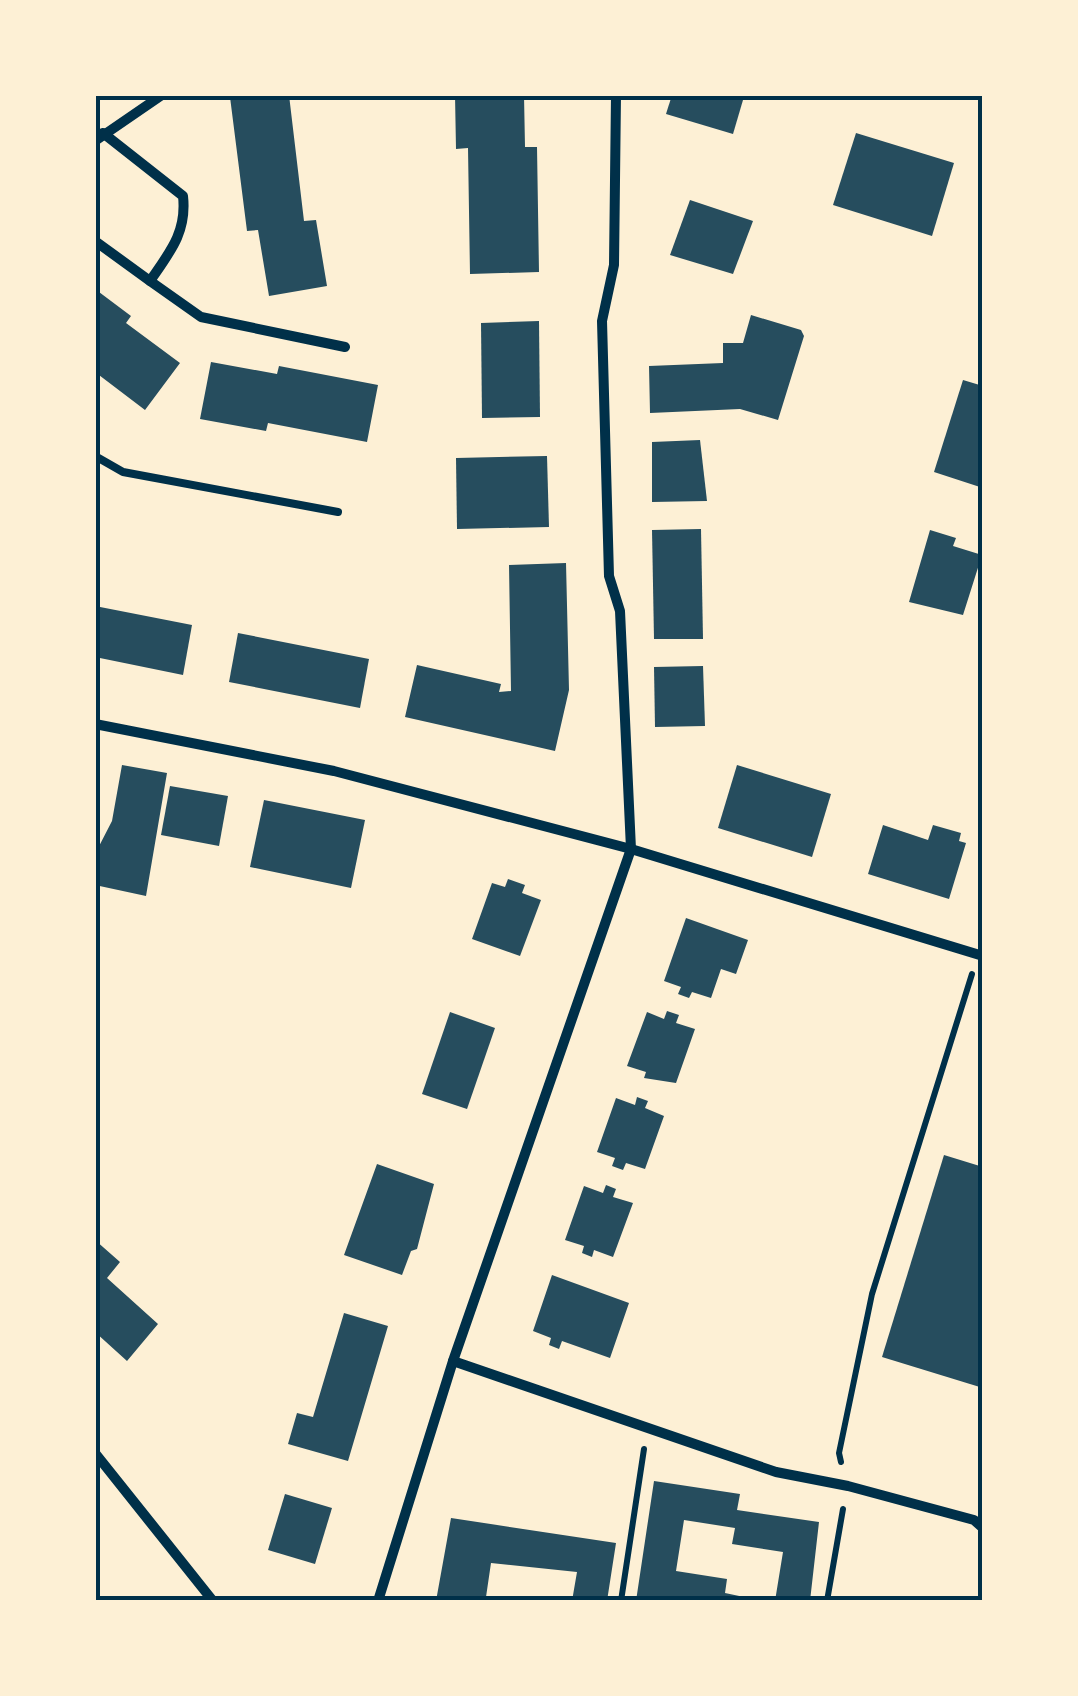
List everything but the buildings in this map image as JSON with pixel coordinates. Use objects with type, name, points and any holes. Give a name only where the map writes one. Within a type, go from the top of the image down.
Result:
[{"type":"street","points":[[150,281],[181,236],[186,216],[183,196],[99,137],[162,95]]},
{"type":"street","points":[[378,1601],[452,1361],[631,849],[620,611],[609,576],[602,321],[614,265],[616,95]]},
{"type":"street","points":[[95,241],[201,317],[346,347]]},
{"type":"street","points":[[95,724],[334,772],[631,849],[981,955]]},
{"type":"street","points":[[452,1361],[776,1472],[848,1486],[974,1520],[983,1528]]},
{"type":"street","points":[[95,1453],[213,1601]]},
{"type":"lane","points":[[95,456],[122,472],[338,512]]},
{"type":"path","points":[[827,1601],[848,1486],[839,1453],[872,1294],[981,955]]},
{"type":"path","points":[[621,1601],[648,1428]]}]
